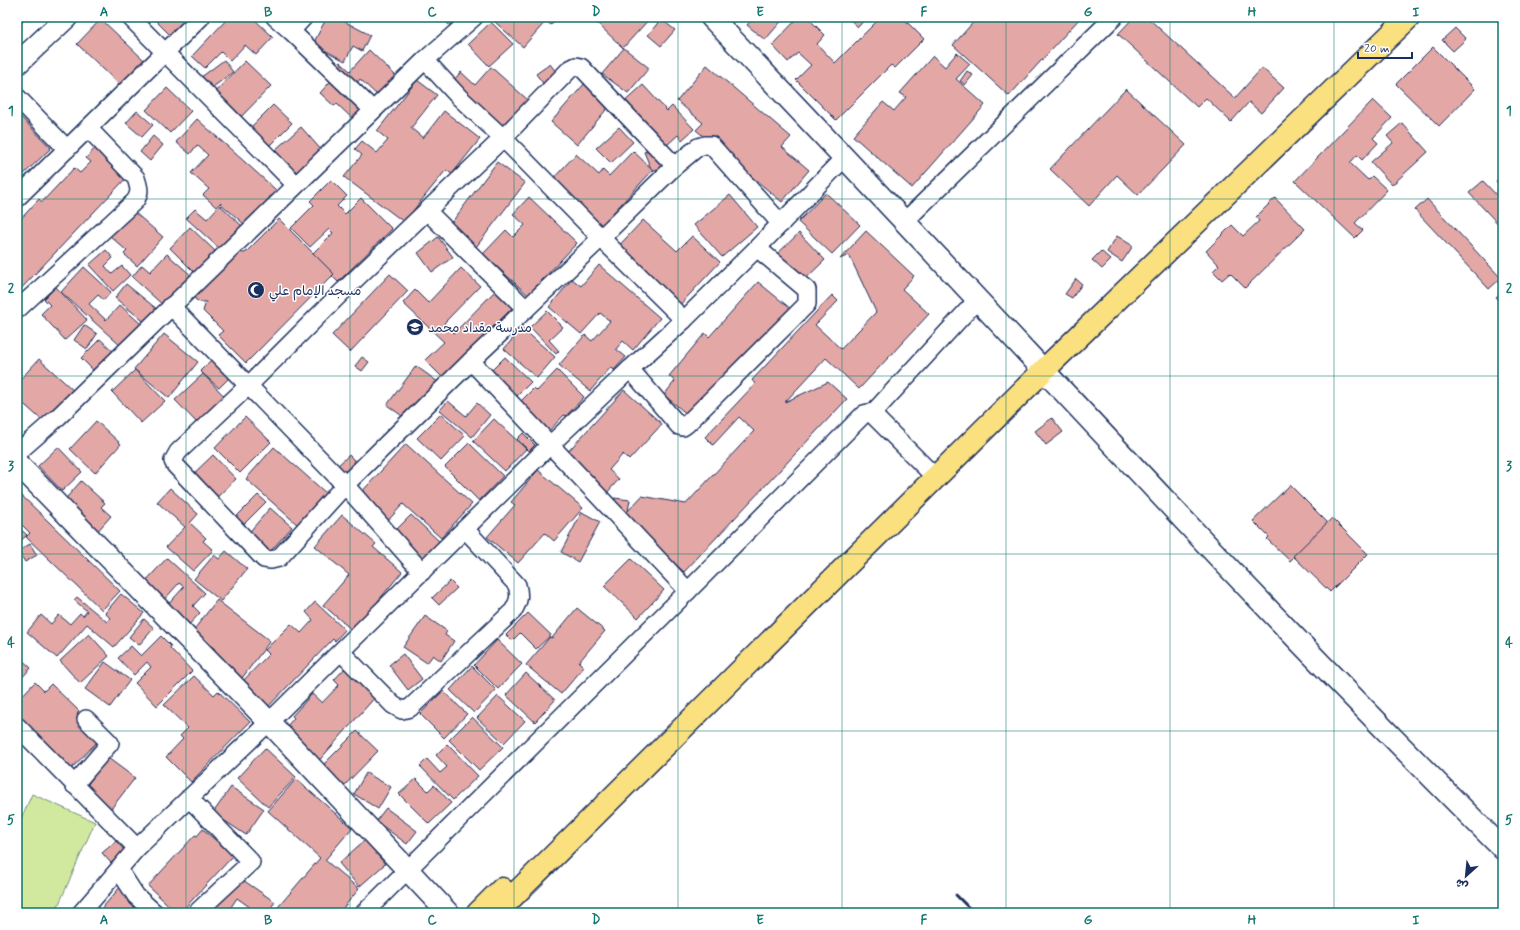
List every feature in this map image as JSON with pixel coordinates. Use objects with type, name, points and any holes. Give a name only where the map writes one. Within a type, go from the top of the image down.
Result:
[{"type":"main road","points":[[478,913],[931,473],[1391,17]]},
{"type":"main road","points":[[1040,365],[1409,17]]},
{"type":"main road","points":[[496,913],[931,473]]},
{"type":"street","points":[[17,64],[67,17]]},
{"type":"street","points":[[130,17],[296,185]]},
{"type":"street","points":[[17,198],[201,17]]},
{"type":"street","points":[[275,17],[373,110]]},
{"type":"street","points":[[291,31],[304,17]]},
{"type":"street","points":[[17,453],[58,417],[425,60],[474,17]]},
{"type":"street","points":[[711,17],[845,157],[1178,514],[1413,759],[1503,849]]},
{"type":"street","points":[[905,221],[1114,17]]},
{"type":"street","points":[[425,60],[459,97],[684,320]]},
{"type":"street","points":[[675,166],[581,68],[576,66],[570,68],[502,138],[249,385],[178,452],[173,461],[264,559],[270,560],[280,558],[345,485],[470,361],[675,166],[698,147],[705,145],[711,146],[781,224]]},
{"type":"street","points":[[17,97],[67,149]]},
{"type":"street","points":[[17,310],[135,201],[139,195],[139,188],[136,178],[88,128]]},
{"type":"street","points":[[81,913],[137,848],[341,652],[550,445],[684,320],[781,224],[845,157]]},
{"type":"street","points":[[427,211],[526,309]]},
{"type":"street","points":[[630,369],[679,426],[683,427],[687,424],[807,304],[807,290],[757,248]]},
{"type":"street","points":[[872,414],[978,299]]},
{"type":"street","points":[[172,306],[345,485],[422,572]]},
{"type":"street","points":[[470,361],[688,591]]},
{"type":"street","points":[[364,913],[864,414],[872,414],[931,473]]},
{"type":"street","points":[[17,463],[269,722],[448,913]]},
{"type":"street","points":[[341,652],[392,705],[397,709],[402,710],[410,708],[513,611],[520,596],[517,585],[465,529]]},
{"type":"street","points":[[74,785],[110,743],[86,719]]},
{"type":"street","points":[[17,726],[137,848]]},
{"type":"street","points":[[189,798],[251,862],[196,913]]},
{"type":"street","points":[[119,870],[136,896],[155,913]]},
{"type":"green space","points":[[32,794],[95,822],[55,913],[17,913],[17,828]]},
{"type":"building","points":[[17,17],[27,17],[17,28]]},
{"type":"building","points":[[152,17],[188,17],[170,35]]},
{"type":"building","points":[[229,17],[252,17],[273,37],[256,55],[245,45],[230,61],[221,52],[205,68],[192,56]]},
{"type":"building","points":[[327,17],[336,17],[370,35],[362,51],[353,46],[345,61],[313,44]]},
{"type":"building","points":[[441,17],[459,17],[450,26]]},
{"type":"building","points":[[500,17],[558,17],[551,25],[546,21],[523,47],[495,22]]},
{"type":"building","points":[[600,17],[651,17],[623,48],[596,22]]},
{"type":"building","points":[[754,17],[785,17],[765,40],[747,25]]},
{"type":"building","points":[[799,17],[807,17],[825,35],[817,44],[835,63],[881,17],[902,17],[924,39],[895,68],[891,65],[836,120],[796,80],[811,65],[798,53],[788,62],[772,45]]},
{"type":"building","points":[[847,17],[867,17],[858,27]]},
{"type":"building","points":[[986,17],[1081,17],[1009,96],[953,45],[976,19],[980,23]]},
{"type":"building","points":[[1134,17],[1147,17],[1235,98],[1262,68],[1284,88],[1261,113],[1249,102],[1231,122],[1206,98],[1197,107],[1118,34]]},
{"type":"building","points":[[101,19],[145,61],[121,86],[77,44]]},
{"type":"building","points":[[661,19],[675,30],[661,46],[648,35]]},
{"type":"building","points":[[491,22],[513,44],[489,66],[468,44]]},
{"type":"building","points":[[1455,28],[1466,39],[1453,51],[1442,40]]},
{"type":"building","points":[[1433,47],[1475,89],[1439,126],[1396,84]]},
{"type":"building","points":[[624,48],[649,68],[628,93],[602,74]]},
{"type":"building","points":[[369,50],[396,76],[378,96],[360,79],[357,83],[374,99],[354,120],[337,104],[334,106],[320,93],[336,75],[331,71],[340,62],[350,71]]},
{"type":"building","points":[[957,53],[970,64],[956,79],[985,105],[912,188],[853,136],[883,102],[894,111],[906,97],[900,93],[933,56],[945,67]]},
{"type":"building","points":[[224,60],[233,72],[209,90],[200,78]]},
{"type":"building","points":[[245,61],[271,86],[237,121],[211,96]]},
{"type":"building","points":[[550,64],[559,76],[545,86],[536,74]]},
{"type":"building","points":[[707,65],[791,137],[782,147],[809,170],[782,202],[696,130],[703,123],[677,101]]},
{"type":"building","points":[[491,67],[529,101],[504,129],[452,82],[461,72],[475,85]]},
{"type":"building","points":[[967,71],[973,75],[965,85],[960,81]]},
{"type":"building","points":[[417,80],[437,95],[411,128],[423,138],[444,111],[480,139],[452,174],[446,170],[404,222],[344,177],[362,155],[355,149],[362,141],[377,153],[388,140],[377,131]]},
{"type":"building","points":[[585,83],[610,105],[577,145],[551,122]]},
{"type":"building","points":[[643,85],[667,111],[672,106],[694,129],[682,140],[678,135],[667,145],[648,124],[643,129],[621,105]]},
{"type":"building","points":[[167,88],[191,111],[170,133],[146,110]]},
{"type":"building","points":[[1126,89],[1186,145],[1138,195],[1117,175],[1089,206],[1050,169]]},
{"type":"building","points":[[1373,100],[1392,118],[1373,138],[1378,143],[1362,160],[1357,155],[1350,163],[1368,180],[1372,176],[1387,190],[1355,223],[1363,230],[1355,238],[1295,181]]},
{"type":"building","points":[[273,105],[292,123],[270,145],[251,127]]},
{"type":"building","points":[[137,111],[153,125],[142,137],[126,123]]},
{"type":"building","points":[[17,113],[51,148],[24,174],[17,166]]},
{"type":"building","points":[[197,119],[276,190],[245,225],[220,203],[216,207],[203,195],[209,189],[191,173],[208,155],[197,145],[190,154],[176,142]]},
{"type":"building","points":[[1402,123],[1428,152],[1392,185],[1371,162],[1393,143],[1387,136]]},
{"type":"building","points":[[301,127],[323,152],[296,175],[275,150]]},
{"type":"building","points":[[619,127],[633,142],[611,163],[596,148]]},
{"type":"building","points":[[153,136],[163,145],[150,161],[140,152]]},
{"type":"building","points":[[99,144],[130,174],[17,293],[17,223],[39,199],[42,202],[74,168],[80,173],[91,162],[86,158]]},
{"type":"building","points":[[656,148],[663,167],[652,171],[644,152]]},
{"type":"building","points":[[633,151],[653,170],[596,231],[552,180],[576,154],[599,175],[603,170],[609,176]]},
{"type":"building","points":[[497,162],[525,183],[476,247],[449,226]]},
{"type":"building","points":[[1503,175],[1503,189],[1496,181]]},
{"type":"building","points":[[331,180],[347,196],[337,206],[345,214],[361,198],[392,229],[338,282],[311,255],[333,233],[329,229],[310,247],[291,228],[314,205],[310,201]]},
{"type":"building","points":[[1483,181],[1503,202],[1503,229],[1469,193]]},
{"type":"building","points":[[826,193],[860,225],[832,254],[798,222]]},
{"type":"building","points":[[730,195],[757,227],[722,257],[694,225]]},
{"type":"building","points":[[529,197],[577,243],[528,295],[483,254],[506,230],[513,237],[525,225],[513,214]]},
{"type":"building","points":[[1275,198],[1305,229],[1245,288],[1230,273],[1222,280],[1213,271],[1219,265],[1206,251],[1232,225],[1243,236],[1259,221],[1256,217]]},
{"type":"building","points":[[1427,199],[1501,278],[1489,289],[1415,210]]},
{"type":"building","points":[[220,205],[243,227],[221,250],[186,218],[195,209],[207,219]]},
{"type":"building","points":[[133,211],[163,237],[137,266],[124,254],[127,251],[110,236]]},
{"type":"building","name":"مسجد الإمام علي","points":[[279,219],[334,274],[246,363],[218,335],[223,331],[203,311],[206,302],[200,302],[193,296],[231,262],[231,257],[237,252],[245,253]]},
{"type":"building","points":[[643,220],[677,251],[692,236],[720,262],[676,309],[613,252]]},
{"type":"building","points":[[190,227],[216,252],[196,274],[170,248]]},
{"type":"building","points":[[866,231],[914,276],[902,289],[929,314],[859,389],[826,358],[785,402],[828,382],[847,399],[684,572],[622,514],[614,498],[630,500],[628,511],[642,496],[686,504],[754,431],[739,417],[713,445],[705,437],[755,384],[752,380],[832,295],[838,301],[815,325],[841,349],[876,312],[849,255],[840,259]]},
{"type":"building","points":[[799,233],[825,260],[799,285],[773,258]]},
{"type":"building","points":[[1117,236],[1133,246],[1122,262],[1107,252]]},
{"type":"building","points":[[438,237],[453,257],[432,272],[418,253]]},
{"type":"building","points":[[106,250],[113,258],[105,266],[112,274],[122,266],[130,275],[113,291],[89,265]]},
{"type":"building","points":[[1101,251],[1111,260],[1102,269],[1092,260]]},
{"type":"building","points":[[167,254],[193,277],[165,307],[132,277],[142,265],[150,272]]},
{"type":"building","points":[[599,265],[660,318],[633,350],[623,341],[616,349],[626,357],[614,370],[611,367],[590,391],[559,365],[585,335],[592,341],[610,321],[600,313],[581,334],[549,307],[572,279],[581,286]]},
{"type":"building","points":[[84,267],[111,292],[104,300],[98,295],[89,304],[106,320],[120,305],[142,325],[122,347],[61,292]]},
{"type":"building","points":[[461,268],[480,286],[444,323],[454,333],[495,291],[512,308],[444,379],[425,360],[444,342],[403,303],[415,290],[428,303]]},
{"type":"building","points":[[390,274],[408,291],[350,352],[332,335]]},
{"type":"building","points":[[1076,279],[1082,284],[1072,298],[1065,294]]},
{"type":"building","points":[[758,282],[791,309],[689,416],[664,395],[675,381],[669,376],[705,333],[709,337]]},
{"type":"building","points":[[126,284],[158,310],[147,324],[115,298]]},
{"type":"building","points":[[56,287],[87,320],[65,340],[41,314],[50,305],[44,299]]},
{"type":"building","points":[[1503,291],[1503,304],[1496,297]]},
{"type":"building","points":[[547,311],[563,327],[549,340],[559,351],[556,354],[530,327]]},
{"type":"building","points":[[84,325],[97,334],[87,349],[74,340]]},
{"type":"building","points":[[522,328],[555,357],[537,378],[504,349]]},
{"type":"building","points":[[164,334],[198,362],[169,398],[134,369]]},
{"type":"building","points":[[100,339],[115,353],[96,373],[81,358]]},
{"type":"building","points":[[362,357],[369,362],[362,371],[355,366]]},
{"type":"building","points":[[505,357],[531,382],[515,398],[489,373]]},
{"type":"building","points":[[39,359],[74,391],[45,423],[17,398],[17,383]]},
{"type":"building","points":[[211,360],[229,378],[219,388],[200,371]]},
{"type":"building","points":[[416,366],[438,382],[409,421],[387,405]]},
{"type":"building","points":[[135,370],[165,401],[141,423],[112,392]]},
{"type":"building","points":[[557,370],[584,397],[544,436],[515,407],[534,388],[537,391]]},
{"type":"building","points":[[203,374],[226,398],[198,424],[175,400]]},
{"type":"building","points":[[624,390],[662,424],[629,460],[623,454],[609,470],[619,479],[606,494],[564,456]]},
{"type":"building","points":[[448,401],[466,416],[477,403],[490,415],[472,437],[440,410]]},
{"type":"building","points":[[441,414],[465,436],[441,461],[417,438]]},
{"type":"building","points":[[245,417],[271,442],[240,473],[215,448]]},
{"type":"building","points":[[1052,418],[1063,432],[1046,445],[1035,431]]},
{"type":"building","points":[[494,419],[526,449],[505,471],[473,441]]},
{"type":"building","points":[[96,421],[121,444],[95,473],[70,449]]},
{"type":"building","points":[[523,433],[535,445],[529,451],[517,439]]},
{"type":"building","points":[[469,443],[503,476],[479,501],[445,467]]},
{"type":"building","points":[[406,444],[472,504],[441,538],[403,504],[384,525],[356,498]]},
{"type":"building","points":[[58,447],[82,472],[62,491],[38,466]]},
{"type":"building","points":[[274,447],[327,494],[299,526],[246,479]]},
{"type":"building","points":[[213,455],[236,479],[212,502],[189,478]]},
{"type":"building","points":[[349,455],[359,465],[345,478],[335,468]]},
{"type":"building","points":[[538,470],[583,508],[554,541],[545,533],[518,563],[487,537],[515,505],[511,502]]},
{"type":"building","points":[[81,481],[105,503],[101,507],[111,516],[95,534],[61,504]]},
{"type":"building","points":[[1290,485],[1328,523],[1290,561],[1267,539],[1269,537],[1253,521]]},
{"type":"building","points":[[170,488],[198,514],[190,523],[206,538],[203,541],[213,550],[193,571],[166,547],[185,527],[157,502]]},
{"type":"building","points":[[17,491],[120,591],[102,610],[26,537],[30,533],[17,520]]},
{"type":"building","points":[[258,495],[266,502],[242,526],[234,519]]},
{"type":"building","points":[[270,508],[292,527],[267,555],[246,536]]},
{"type":"building","points":[[582,512],[600,522],[578,562],[561,552]]},
{"type":"building","points":[[342,515],[376,544],[373,547],[402,572],[353,631],[323,605],[349,575],[315,546]]},
{"type":"building","points":[[411,515],[441,543],[424,560],[395,531]]},
{"type":"building","points":[[1332,518],[1368,554],[1330,592],[1293,556]]},
{"type":"building","points":[[17,526],[27,535],[17,544]]},
{"type":"building","points":[[30,544],[37,555],[25,562],[18,551]]},
{"type":"building","points":[[226,551],[247,569],[221,601],[194,579],[214,555],[219,559]]},
{"type":"building","points":[[167,558],[205,593],[193,606],[200,613],[186,628],[164,609],[184,587],[179,583],[163,601],[143,584]]},
{"type":"building","points":[[631,559],[664,590],[638,618],[604,586]]},
{"type":"building","points":[[450,581],[457,588],[439,605],[432,598]]},
{"type":"building","points":[[121,594],[144,613],[114,647],[87,624],[57,658],[27,632],[41,615],[51,624],[59,615],[70,624],[80,613],[83,616],[87,611],[74,600],[77,597],[107,622],[110,618],[105,613]]},
{"type":"building","points":[[217,600],[270,641],[239,682],[208,658],[215,649],[192,632]]},
{"type":"building","points":[[315,602],[345,630],[335,641],[333,639],[265,710],[239,685],[269,654],[265,650],[291,624],[301,633],[313,620],[306,612]]},
{"type":"building","points":[[577,608],[605,631],[579,662],[584,667],[561,694],[526,665],[550,637],[552,638]]},
{"type":"building","points":[[528,613],[551,635],[536,649],[520,633],[512,641],[506,635]]},
{"type":"building","points":[[425,616],[447,631],[445,635],[454,641],[441,661],[433,655],[427,663],[403,647]]},
{"type":"building","points":[[144,619],[154,628],[139,645],[129,637]]},
{"type":"building","points":[[89,634],[109,656],[80,683],[60,661]]},
{"type":"building","points":[[161,636],[171,646],[170,648],[192,671],[157,706],[135,683],[151,667],[147,662],[134,675],[118,658],[131,646],[141,656]]},
{"type":"building","points":[[497,640],[522,664],[498,689],[474,665]]},
{"type":"building","points":[[403,654],[422,679],[408,690],[389,665]]},
{"type":"building","points":[[17,655],[31,668],[17,683]]},
{"type":"building","points":[[105,662],[130,680],[110,707],[85,689]]},
{"type":"building","points":[[472,666],[496,690],[474,713],[450,690]]},
{"type":"building","points":[[346,667],[377,695],[316,764],[281,733],[294,718],[292,716],[312,694],[322,703],[339,685],[334,680]]},
{"type":"building","points":[[526,673],[555,700],[535,722],[506,695]]},
{"type":"building","points":[[194,676],[214,695],[218,691],[250,722],[191,782],[166,757],[183,739],[180,736],[188,728],[164,705]]},
{"type":"building","points":[[35,682],[44,691],[51,684],[79,711],[77,713],[102,737],[66,774],[17,727],[17,701]]},
{"type":"building","points":[[443,691],[467,714],[444,738],[420,714]]},
{"type":"building","points":[[498,696],[525,721],[504,743],[477,718]]},
{"type":"building","points":[[472,717],[503,747],[479,770],[449,740]]},
{"type":"building","points":[[357,731],[378,751],[341,789],[320,768]]},
{"type":"building","points":[[447,744],[478,776],[453,800],[420,766],[427,759],[440,773],[447,767],[436,755]]},
{"type":"building","points":[[265,748],[296,777],[268,807],[237,778]]},
{"type":"building","points":[[108,758],[135,778],[107,814],[81,793]]},
{"type":"building","points":[[366,773],[391,787],[378,809],[354,794]]},
{"type":"building","points":[[296,779],[352,828],[325,860],[359,889],[339,913],[273,913],[320,858],[268,811]]},
{"type":"building","points":[[416,779],[428,791],[434,785],[451,803],[429,824],[399,794]]},
{"type":"building","points":[[231,787],[264,809],[246,835],[213,813]]},
{"type":"building","points":[[386,808],[417,831],[407,844],[376,821]]},
{"type":"building","points":[[203,829],[233,856],[180,913],[177,913],[148,886],[195,835],[197,836]]},
{"type":"building","points":[[365,840],[385,864],[359,887],[339,863]]},
{"type":"building","points":[[116,841],[125,851],[111,863],[102,853]]},
{"type":"building","points":[[237,876],[275,902],[267,913],[258,913],[237,898],[227,913],[222,913],[215,908]]},
{"type":"building","points":[[121,886],[151,913],[98,913]]},
{"type":"railway","points":[[956,895],[974,913]]},
{"type":"place","name":"مسجد الإمام علي","points":[[256,290]]},
{"type":"place","name":"مدرسة مقداد محمد","points":[[415,327]]}]
